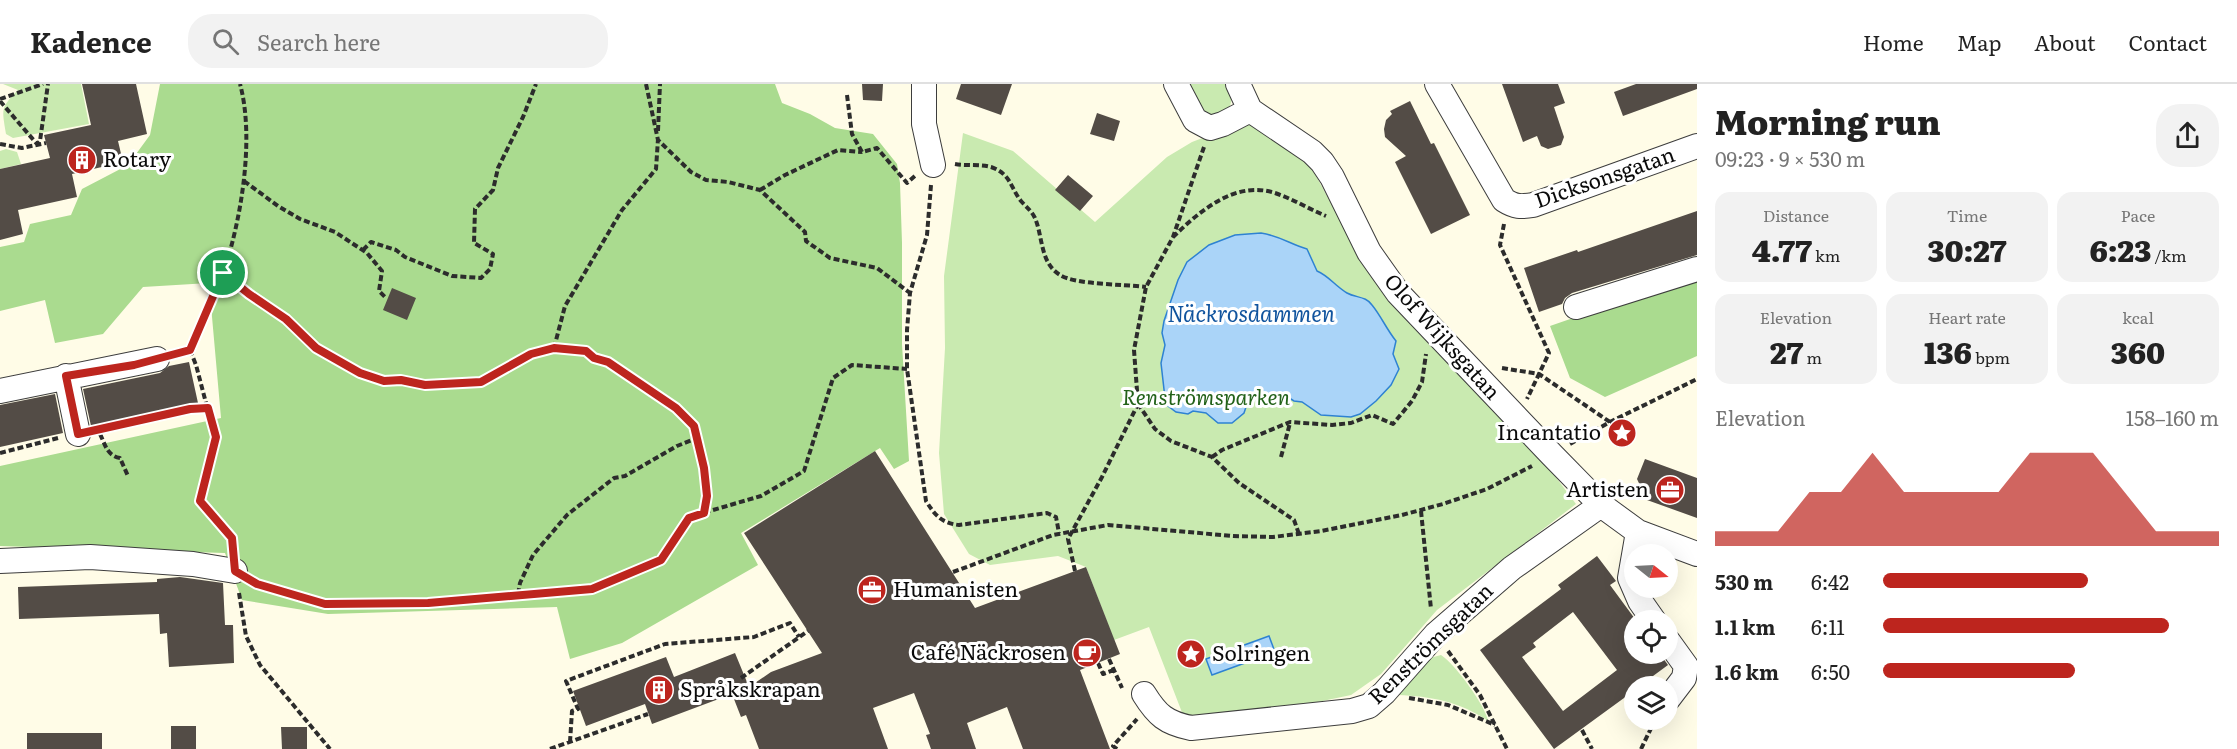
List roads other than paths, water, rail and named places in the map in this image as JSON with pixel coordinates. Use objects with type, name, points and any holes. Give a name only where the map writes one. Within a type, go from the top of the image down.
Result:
[{"type":"street","points":[[924,84],[924,124],[933,167]]},
{"type":"street","points":[[1176,84],[1196,120],[1210,128],[1250,110],[1238,84]]},
{"type":"street","name":"Dicksonsgatan","points":[[1437,84],[1504,200],[1508,216],[1519,207],[1533,205],[1697,146]]},
{"type":"street","name":"Olof Wijksgatan","points":[[1250,110],[1323,162],[1369,252],[1398,293],[1601,505],[1638,532],[1697,554]]},
{"type":"street","points":[[1576,307],[1697,269]]},
{"type":"street","points":[[0,391],[157,359]]},
{"type":"street","points":[[66,376],[78,434]]},
{"type":"street","name":"Renströmsgatan","points":[[1144,693],[1156,713],[1175,725],[1191,728],[1352,711],[1369,706],[1384,693],[1436,634],[1512,568],[1601,505]]},
{"type":"street","points":[[1638,532],[1630,578],[1646,610]]},
{"type":"street","points":[[0,561],[90,557],[193,564],[235,571]]},
{"type":"street","points":[[1678,655],[1686,666],[1684,678],[1678,686]]},
{"type":"water","name":"Näckrosdammen","points":[[1261,233],[1307,249],[1317,271],[1347,293],[1370,302],[1396,341],[1393,354],[1399,369],[1391,385],[1360,414],[1351,417],[1321,415],[1302,402],[1294,401],[1283,394],[1261,401],[1250,395],[1244,413],[1232,423],[1218,423],[1206,413],[1176,412],[1168,406],[1161,363],[1165,345],[1162,333],[1178,280],[1187,262],[1209,245],[1235,235]]},
{"type":"water","points":[[1269,636],[1275,652],[1212,675],[1206,659]]},
{"type":"place","name":"Rotary","points":[[82,160]]},
{"type":"place","name":"Incantatio","points":[[1622,433]]},
{"type":"place","name":"Artisten","points":[[1670,490]]},
{"type":"place","name":"Humanisten","points":[[872,590]]},
{"type":"place","name":"Café Näckrosen","points":[[1087,653]]},
{"type":"place","name":"Solringen","points":[[1191,654]]},
{"type":"place","name":"Språkskrapan","points":[[659,690]]},
{"type":"park label","name":"Renströmsparken","points":[[1206,398]]}]
